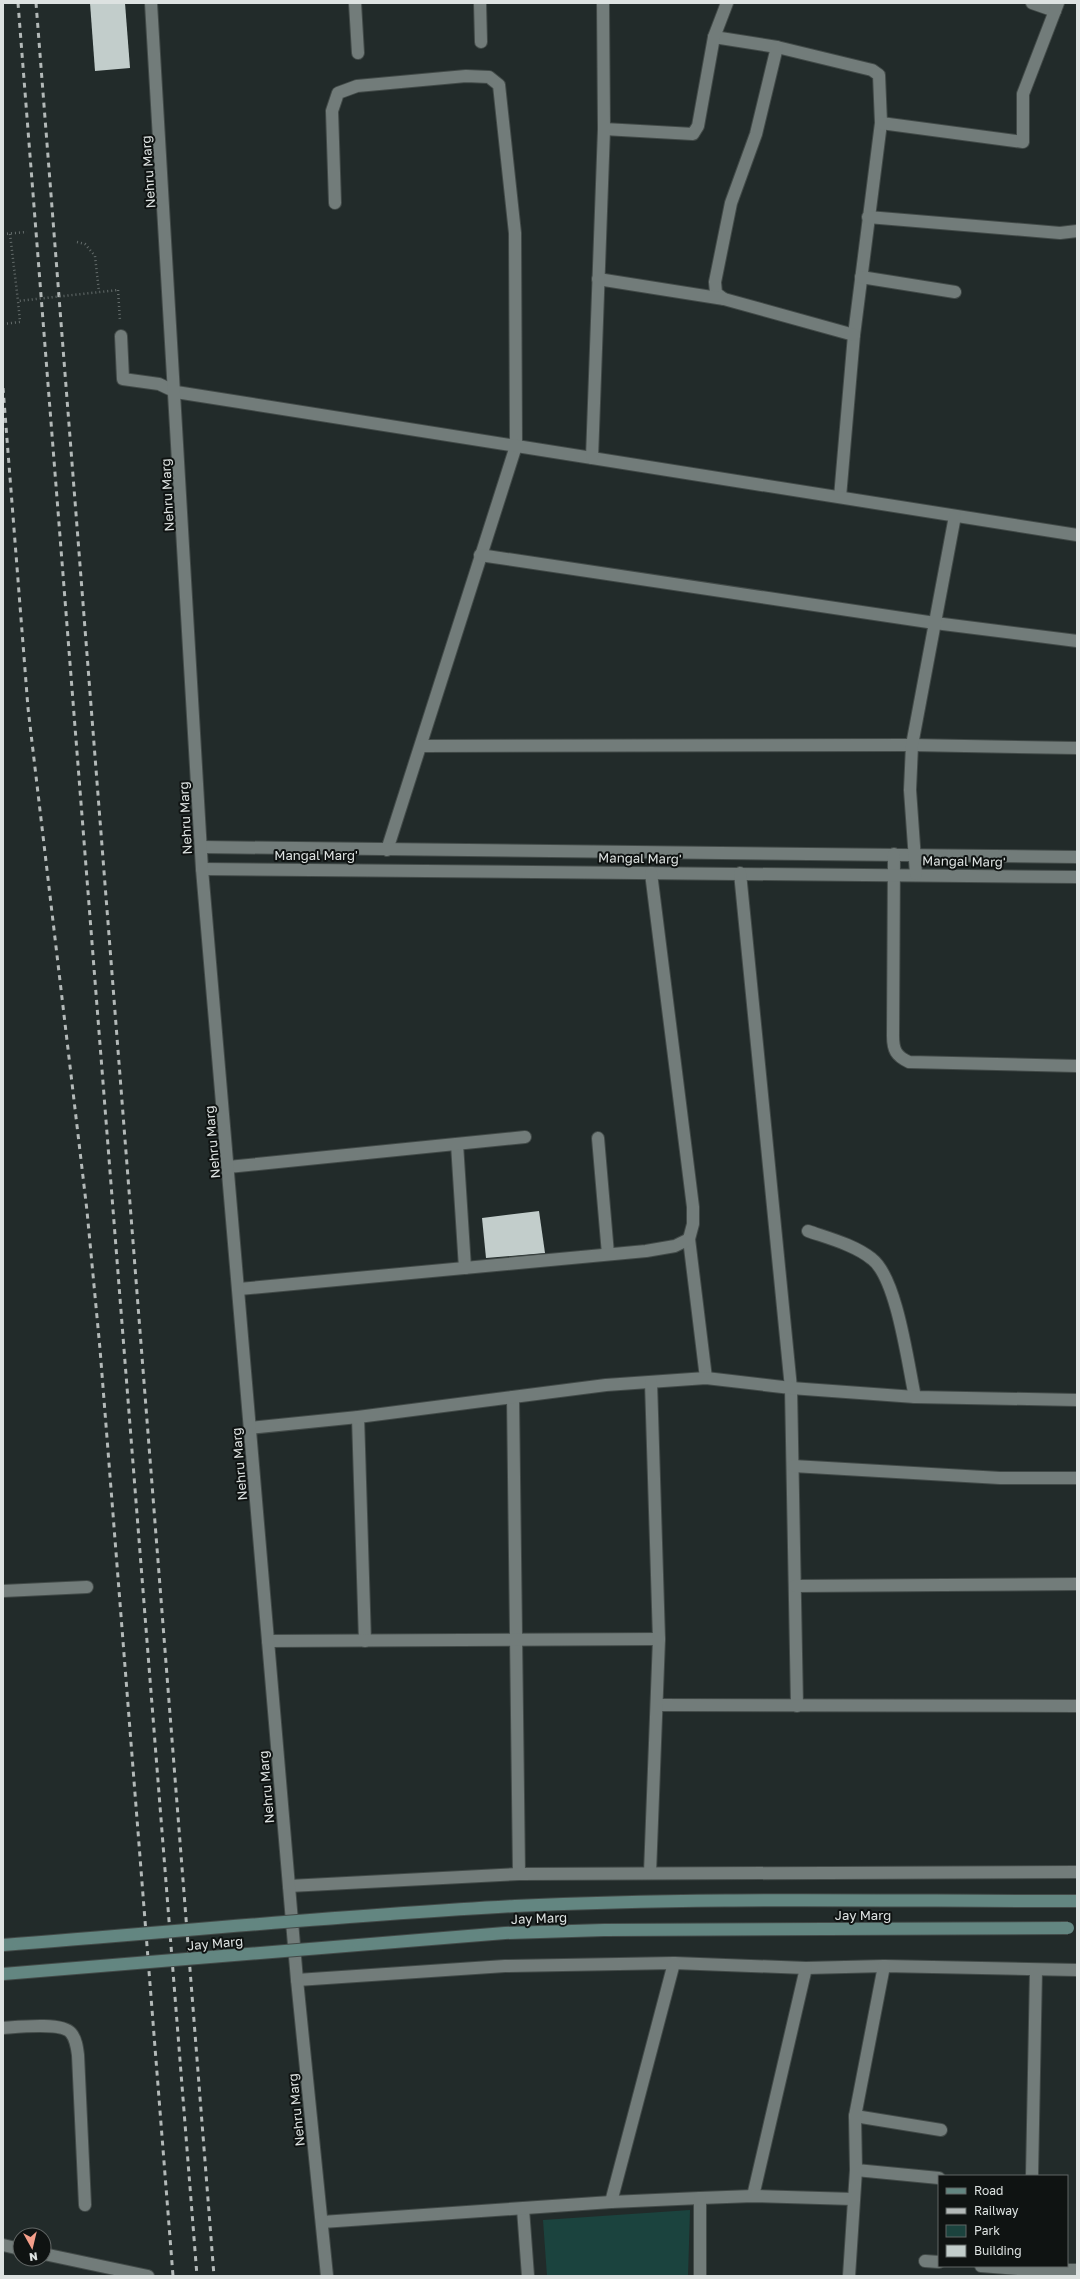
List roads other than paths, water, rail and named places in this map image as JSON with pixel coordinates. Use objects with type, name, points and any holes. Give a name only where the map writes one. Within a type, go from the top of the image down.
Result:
[{"type":"main road","name":"Jay Marg","points":[[3,1945],[373,1915],[515,1906],[618,1902],[1071,1901]]},
{"type":"main road","name":"Jay Marg","points":[[3,1974],[505,1933],[611,1930],[1073,1928]]},
{"type":"street","name":"Nehru Marg","points":[[152,3],[176,392],[202,869],[239,1289],[296,1980],[327,2276]]},
{"type":"street","points":[[355,3],[358,53]]},
{"type":"street","points":[[480,3],[481,42]]},
{"type":"street","points":[[592,458],[604,128],[604,3]]},
{"type":"street","points":[[604,128],[693,134],[698,126],[714,37],[727,3]]},
{"type":"street","points":[[881,123],[1023,142],[1023,94],[1057,7],[1032,3]]},
{"type":"street","points":[[714,37],[777,48],[872,70],[879,75],[881,123],[854,335],[840,497]]},
{"type":"street","points":[[724,299],[716,293],[715,282],[731,203],[756,134],[777,48]]},
{"type":"street","points":[[335,203],[332,111],[338,93],[357,86],[466,76],[489,77],[499,85],[515,233],[516,446],[387,850]]},
{"type":"street","points":[[868,217],[1060,233],[1077,231]]},
{"type":"street","points":[[861,277],[955,292]]},
{"type":"street","points":[[598,279],[724,299],[854,335]]},
{"type":"street","points":[[121,336],[123,379],[159,384],[176,392],[1077,535]]},
{"type":"street","points":[[916,874],[910,790],[912,745],[955,516]]},
{"type":"street","points":[[480,555],[935,623],[1077,641]]},
{"type":"street","points":[[421,746],[912,745],[1077,748]]},
{"type":"street","points":[[201,847],[1077,857]]},
{"type":"street","points":[[894,854],[893,1049],[899,1057],[909,1062],[1077,1066]]},
{"type":"street","name":"Mangal Marg'","points":[[202,869],[916,874],[1077,877]]},
{"type":"street","points":[[651,873],[693,1207],[694,1224],[689,1239],[706,1378]]},
{"type":"street","points":[[740,873],[791,1388],[794,1466],[797,1706]]},
{"type":"street","points":[[228,1167],[525,1137]]},
{"type":"street","points":[[598,1138],[608,1254]]},
{"type":"street","points":[[457,1144],[465,1268]]},
{"type":"street","points":[[808,1231],[872,1258],[880,1267],[889,1286],[895,1306],[915,1396]]},
{"type":"street","points":[[239,1289],[608,1254],[675,1246],[689,1239]]},
{"type":"street","points":[[250,1428],[358,1417],[606,1385],[706,1378],[791,1388],[915,1396],[1077,1400]]},
{"type":"street","points":[[650,1873],[659,1639],[651,1382]]},
{"type":"street","points":[[512,1397],[519,1874]]},
{"type":"street","points":[[358,1417],[365,1641]]},
{"type":"street","points":[[794,1466],[1000,1478],[1077,1478]]},
{"type":"street","points":[[795,1586],[1077,1584]]},
{"type":"street","points":[[3,1591],[87,1587]]},
{"type":"street","points":[[268,1642],[659,1639]]},
{"type":"street","points":[[657,1705],[1077,1706]]},
{"type":"street","points":[[289,1886],[519,1874],[1077,1872]]},
{"type":"street","points":[[611,2202],[674,1963]]},
{"type":"street","points":[[296,1980],[505,1966],[674,1963],[806,1968],[884,1966],[1077,1970]]},
{"type":"street","points":[[849,2276],[856,2170],[856,2116],[884,1966]]},
{"type":"street","points":[[753,2196],[806,1968]]},
{"type":"street","points":[[1032,2175],[1036,1970]]},
{"type":"street","points":[[3,2028],[60,2028],[71,2032],[75,2040],[78,2054],[86,2205]]},
{"type":"street","points":[[856,2116],[941,2130]]},
{"type":"street","points":[[856,2170],[938,2178]]},
{"type":"street","points":[[322,2222],[611,2202],[700,2198],[753,2196],[854,2199]]},
{"type":"street","points":[[700,2198],[700,2276]]},
{"type":"street","points":[[523,2209],[528,2276]]},
{"type":"street","points":[[52,2256],[148,2276]]},
{"type":"street","points":[[925,2261],[938,2262]]},
{"type":"street","points":[[991,2267],[1029,2271],[1077,2270]]},
{"type":"railway","points":[[18,3],[197,2276]]},
{"type":"railway","points":[[36,3],[214,2276]]},
{"type":"railway","points":[[3,388],[28,708],[87,1211],[100,1349],[173,2276]]}]
